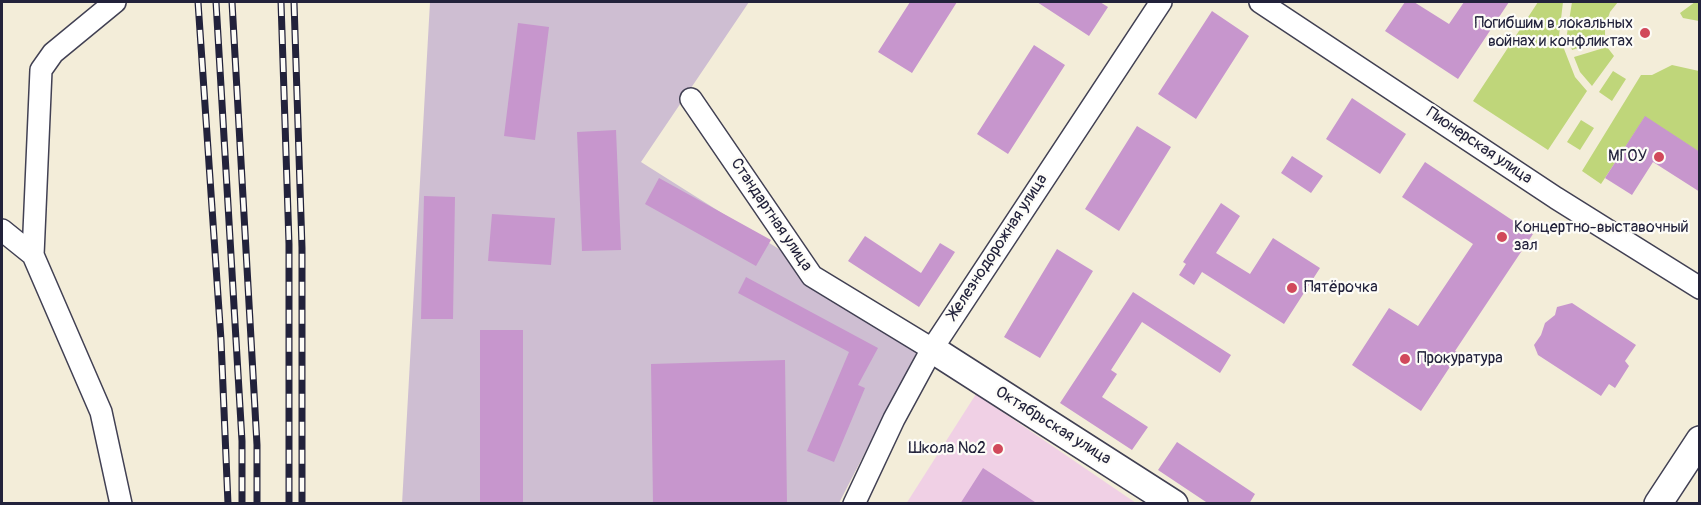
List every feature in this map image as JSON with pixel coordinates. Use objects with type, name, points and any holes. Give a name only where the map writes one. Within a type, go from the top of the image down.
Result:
[{"type":"street","points":[[116,2],[53,53],[41,70],[33,255],[101,412],[121,504]]},
{"type":"street","name":"Железнодорожная улица","points":[[854,504],[894,418],[932,349],[1161,2]]},
{"type":"street","name":"Пионерская улица","points":[[1260,2],[1565,204],[1700,288]]},
{"type":"street","name":"Стандартная улица","points":[[691,99],[812,276],[932,349]]},
{"type":"street","points":[[2,230],[33,255]]},
{"type":"street","name":"Октябрьская улица","points":[[932,349],[1174,504]]},
{"type":"street","points":[[1658,504],[1700,440]]},
{"type":"shaded area","points":[[430,2],[749,2],[641,162],[923,340],[839,503],[402,504]]},
{"type":"shaded area","name":"Школа №2","points":[[976,394],[1136,503],[906,504]]},
{"type":"green space","points":[[1538,2],[1563,2],[1559,36],[1575,77],[1587,91],[1548,150],[1473,101]]},
{"type":"green space","points":[[1572,2],[1618,2],[1610,12],[1605,27],[1605,39],[1572,50],[1567,34]]},
{"type":"green space","points":[[1695,2],[1699,2],[1699,21],[1683,18],[1680,13]]},
{"type":"green space","points":[[1607,47],[1614,56],[1592,86],[1580,72],[1574,57]]},
{"type":"green space","points":[[1672,65],[1699,71],[1699,152],[1645,117],[1601,184],[1582,171],[1641,75],[1652,75]]},
{"type":"green space","points":[[1613,71],[1626,79],[1612,101],[1599,92]]},
{"type":"green space","points":[[1581,120],[1594,128],[1580,150],[1567,142]]},
{"type":"building","points":[[910,2],[957,2],[912,73],[878,52]]},
{"type":"building","points":[[1037,2],[1100,2],[1108,7],[1089,36]]},
{"type":"building","points":[[1405,2],[1414,2],[1449,24],[1464,2],[1509,2],[1458,79],[1385,31]]},
{"type":"building","points":[[1212,11],[1249,36],[1196,119],[1158,94]]},
{"type":"building","points":[[518,23],[549,27],[535,140],[504,136]]},
{"type":"building","points":[[1034,45],[1065,65],[1008,154],[977,134]]},
{"type":"building","points":[[1352,98],[1406,134],[1380,174],[1326,139]]},
{"type":"building","name":"МГОУ","points":[[1645,116],[1700,152],[1700,192],[1653,162],[1632,195],[1605,178]]},
{"type":"building","points":[[1137,126],[1171,147],[1119,231],[1085,209]]},
{"type":"building","points":[[616,130],[621,250],[582,251],[577,132]]},
{"type":"building","points":[[1292,156],[1323,176],[1311,193],[1281,173]]},
{"type":"building","points":[[1425,162],[1533,234],[1455,351],[1459,353],[1421,411],[1352,365],[1389,308],[1418,326],[1473,244],[1402,197]]},
{"type":"building","points":[[659,178],[771,240],[756,266],[645,204]]},
{"type":"building","points":[[424,196],[455,197],[453,319],[421,319]]},
{"type":"building","points":[[1221,203],[1240,216],[1216,253],[1250,274],[1273,238],[1320,268],[1284,324],[1202,272],[1194,285],[1179,275],[1186,264],[1183,262]]},
{"type":"building","points":[[492,214],[555,218],[551,265],[488,261]]},
{"type":"building","points":[[865,236],[921,273],[940,243],[955,252],[919,307],[848,261]]},
{"type":"building","points":[[1057,249],[1093,271],[1040,358],[1004,337]]},
{"type":"building","points":[[746,277],[878,348],[858,385],[865,388],[834,462],[807,451],[849,352],[738,293]]},
{"type":"building","points":[[1133,292],[1231,355],[1220,373],[1142,322],[1111,370],[1117,374],[1102,397],[1148,427],[1132,450],[1060,403]]},
{"type":"building","points":[[1572,303],[1636,345],[1625,361],[1629,366],[1615,388],[1609,384],[1601,396],[1538,355],[1534,345],[1545,323],[1555,315],[1557,307]]},
{"type":"building","points":[[480,330],[523,330],[523,504],[480,504]]},
{"type":"building","points":[[785,360],[787,504],[653,504],[651,364]]},
{"type":"building","points":[[1177,442],[1255,494],[1249,504],[1209,504],[1158,470]]},
{"type":"building","points":[[983,468],[1038,504],[960,504]]},
{"type":"railway","points":[[198,2],[221,340],[228,504]]},
{"type":"railway","points":[[216,2],[242,441],[242,504]]},
{"type":"railway","points":[[232,2],[257,445],[257,504]]},
{"type":"railway","points":[[281,2],[289,244],[289,504]]},
{"type":"railway","points":[[294,2],[302,248],[302,504]]},
{"type":"place","name":"Погибшим в локальных войнах и конфликтах","points":[[1645,33]]},
{"type":"place","name":"МГОУ","points":[[1659,157]]},
{"type":"place","name":"Концертно-выставочный зал","points":[[1502,237]]},
{"type":"place","name":"Пятёрочка","points":[[1292,288]]},
{"type":"place","name":"Прокуратура","points":[[1405,359]]},
{"type":"place","name":"Школа №2","points":[[998,449]]}]
